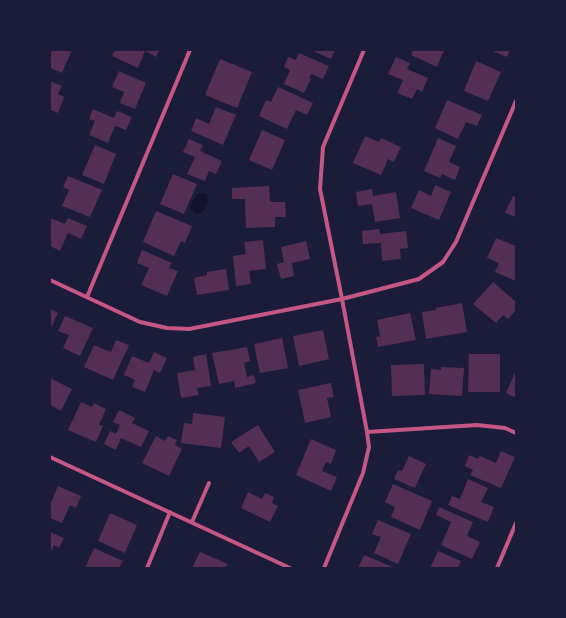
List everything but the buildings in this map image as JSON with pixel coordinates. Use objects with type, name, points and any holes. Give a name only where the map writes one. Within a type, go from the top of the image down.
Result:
[{"type":"street","points":[[87,297],[190,50]]},
{"type":"street","points":[[324,568],[363,473],[369,447],[320,189],[323,147],[364,50]]},
{"type":"street","points":[[50,280],[140,322],[167,328],[189,329],[342,299],[419,279],[443,262],[456,242],[516,101]]},
{"type":"street","points":[[367,432],[477,425],[505,428],[516,432]]},
{"type":"street","points":[[50,457],[290,568]]},
{"type":"street","points":[[192,522],[209,483]]},
{"type":"street","points":[[147,568],[170,512]]},
{"type":"street","points":[[497,568],[516,523]]},
{"type":"shaded area","points":[[197,194],[206,194],[208,200],[204,210],[202,213],[194,213],[190,207]]}]
